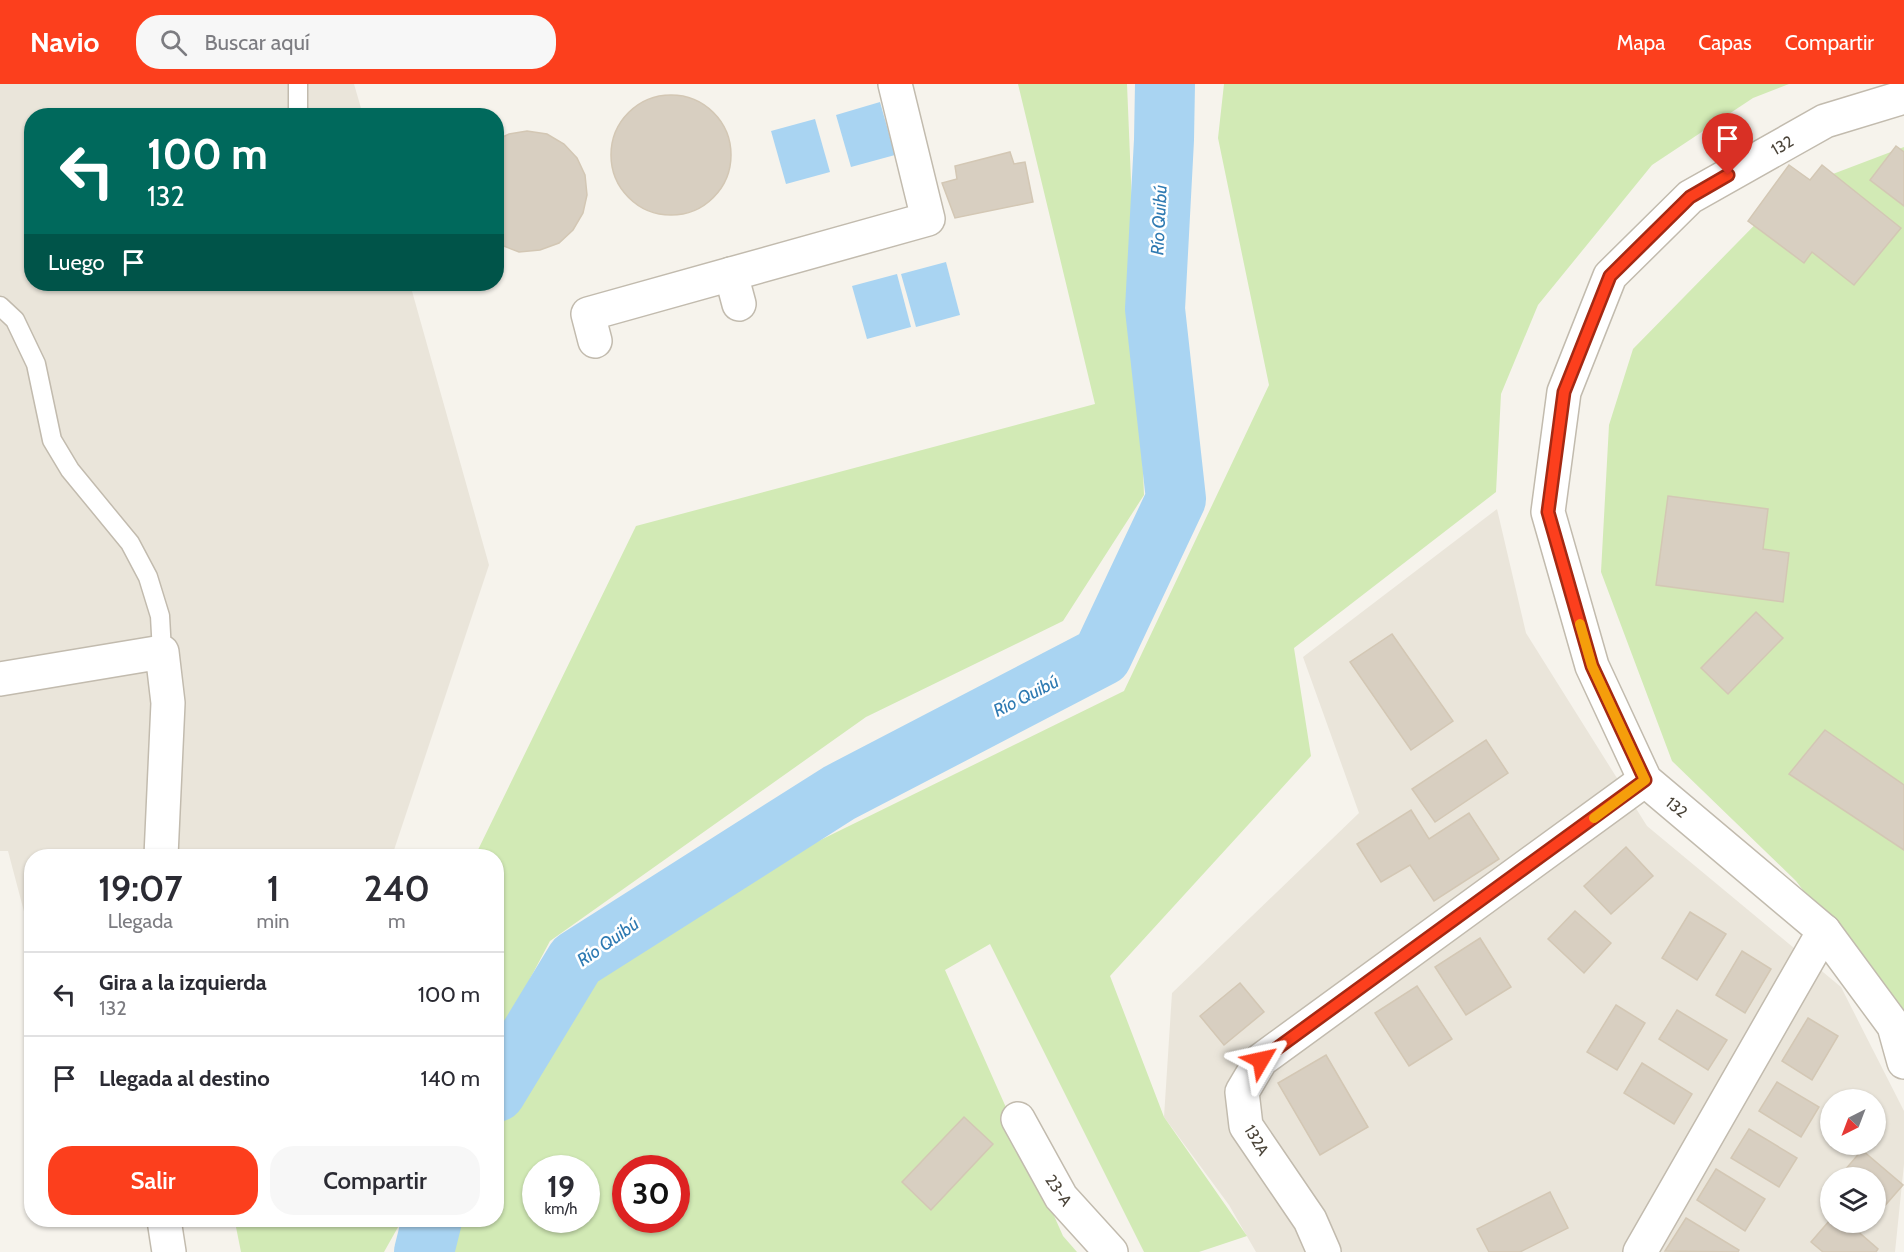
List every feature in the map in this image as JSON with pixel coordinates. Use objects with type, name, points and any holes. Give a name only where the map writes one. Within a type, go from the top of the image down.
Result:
[{"type":"street","points":[[595,341],[588,314],[735,289],[928,219],[895,84]]},
{"type":"street","name":"132","points":[[1904,97],[1825,121],[1690,197],[1610,276],[1564,392],[1548,512],[1592,666],[1645,780],[1824,931],[1894,1026],[1904,1062]]},
{"type":"street","points":[[0,678],[162,652],[168,703],[161,849]]},
{"type":"street","name":"132A","points":[[1324,1252],[1310,1220],[1246,1126],[1242,1092],[1261,1060],[1645,780]]},
{"type":"street","points":[[1640,1252],[1824,931]]},
{"type":"street","name":"23-A","points":[[1018,1119],[1061,1197],[1112,1252]]},
{"type":"street","points":[[165,1227],[169,1252]]},
{"type":"lane","points":[[298,84],[298,108]]},
{"type":"lane","points":[[0,306],[15,320],[36,364],[52,440],[70,470],[130,543],[148,577],[160,616],[162,652]]},
{"type":"shaded area","points":[[0,84],[354,84],[361,108],[24,108],[24,291],[412,291],[489,565],[394,849],[24,849],[24,912],[8,851],[0,851]]},
{"type":"shaded area","points":[[1497,509],[1526,633],[1647,826],[1841,987],[1904,1111],[1904,1164],[1895,1252],[1256,1252],[1229,1205],[1164,1117],[1172,993],[1359,813],[1303,657]]},
{"type":"green space","points":[[1018,84],[1127,84],[1144,495],[1063,621],[866,717],[550,941],[504,1028],[504,849],[478,849],[636,526],[1095,404]]},
{"type":"green space","points":[[1224,84],[1789,84],[1753,98],[1652,165],[1538,305],[1501,394],[1496,492],[1294,648],[1311,756],[1110,976],[1164,1117],[1247,1236],[1199,1252],[1144,1252],[990,944],[945,970],[1063,1236],[1077,1252],[424,1252],[430,1227],[504,1227],[504,1080],[576,960],[1124,691],[1269,385],[1218,138]]},
{"type":"green space","points":[[1904,147],[1904,1022],[1796,881],[1672,761],[1601,572],[1609,425],[1633,349],[1788,191]]},
{"type":"green space","points":[[236,1227],[398,1227],[384,1252],[241,1252]]},
{"type":"water","points":[[880,102],[895,155],[851,167],[836,115]]},
{"type":"water","points":[[815,119],[830,172],[786,184],[771,131]]},
{"type":"water","points":[[946,262],[960,315],[916,327],[901,274]]},
{"type":"water","points":[[897,274],[911,327],[867,339],[852,286]]},
{"type":"building","points":[[671,95],[694,100],[713,113],[726,132],[731,155],[726,178],[713,197],[694,210],[671,215],[648,210],[629,197],[616,178],[611,155],[616,132],[629,113],[648,100]]},
{"type":"building","points":[[527,131],[547,134],[564,144],[577,158],[585,175],[587,195],[583,213],[573,230],[559,243],[540,250],[519,252],[504,246],[504,136]]},
{"type":"building","points":[[1896,146],[1904,152],[1904,206],[1870,180]]},
{"type":"building","points":[[1010,152],[1014,164],[1025,162],[1033,202],[955,218],[942,183],[957,179],[955,166]]},
{"type":"building","points":[[1789,165],[1810,180],[1822,165],[1901,228],[1854,285],[1812,252],[1804,263],[1748,221]]},
{"type":"building","points":[[1668,496],[1768,509],[1763,549],[1789,553],[1783,602],[1656,585]]},
{"type":"building","points":[[1756,612],[1783,638],[1728,694],[1701,668]]},
{"type":"building","points":[[1392,634],[1453,721],[1411,750],[1350,662]]},
{"type":"building","points":[[1825,730],[1904,785],[1904,850],[1789,774]]},
{"type":"building","points":[[1486,740],[1508,773],[1435,822],[1412,789]]},
{"type":"building","points":[[1411,810],[1429,839],[1469,813],[1499,859],[1434,901],[1410,865],[1381,882],[1357,844]]},
{"type":"building","points":[[1626,847],[1653,876],[1611,914],[1584,886]]},
{"type":"building","points":[[1575,911],[1611,943],[1584,973],[1548,939]]},
{"type":"building","points":[[1690,912],[1726,934],[1697,980],[1662,958]]},
{"type":"building","points":[[1480,938],[1511,987],[1466,1015],[1435,967]]},
{"type":"building","points":[[1742,951],[1771,969],[1745,1013],[1716,995]]},
{"type":"building","points":[[1240,983],[1264,1012],[1224,1045],[1200,1016]]},
{"type":"building","points":[[1417,986],[1452,1039],[1409,1066],[1375,1013]]},
{"type":"building","points":[[1616,1005],[1645,1023],[1617,1070],[1587,1052]]},
{"type":"building","points":[[1677,1010],[1727,1040],[1708,1070],[1659,1039]]},
{"type":"building","points":[[1808,1018],[1838,1036],[1812,1080],[1782,1061]]},
{"type":"building","points":[[1326,1055],[1368,1127],[1320,1155],[1278,1083]]},
{"type":"building","points":[[1642,1063],[1692,1094],[1674,1124],[1624,1093]]},
{"type":"building","points":[[1777,1082],[1819,1107],[1801,1137],[1759,1111]]},
{"type":"building","points":[[964,1117],[993,1144],[931,1210],[902,1182]]},
{"type":"building","points":[[1749,1129],[1797,1158],[1779,1187],[1731,1158]]},
{"type":"building","points":[[1858,1155],[1868,1155],[1882,1167],[1847,1167]]},
{"type":"building","points":[[1716,1169],[1765,1199],[1745,1231],[1697,1200]]},
{"type":"building","points":[[1886,1170],[1903,1185],[1886,1204]]},
{"type":"building","points":[[1550,1192],[1568,1228],[1520,1252],[1489,1252],[1477,1229]]},
{"type":"building","points":[[1686,1218],[1739,1250],[1738,1252],[1665,1251]]},
{"type":"building","points":[[1820,1232],[1860,1233],[1878,1249],[1876,1252],[1823,1252],[1811,1242]]},
{"type":"waterway","name":"Río Quibú","points":[[504,1079],[576,960],[839,793],[1102,656],[1176,499],[1155,309],[1165,84]]},
{"type":"waterway","name":"Río Quibú","points":[[424,1252],[430,1227]]},
{"type":"slow traffic","points":[[1580,624],[1592,666],[1645,780],[1594,818]]},
{"type":"route","points":[[1261,1060],[1645,780],[1592,666],[1548,512],[1564,392],[1610,276],[1690,197],[1728,175]]}]
